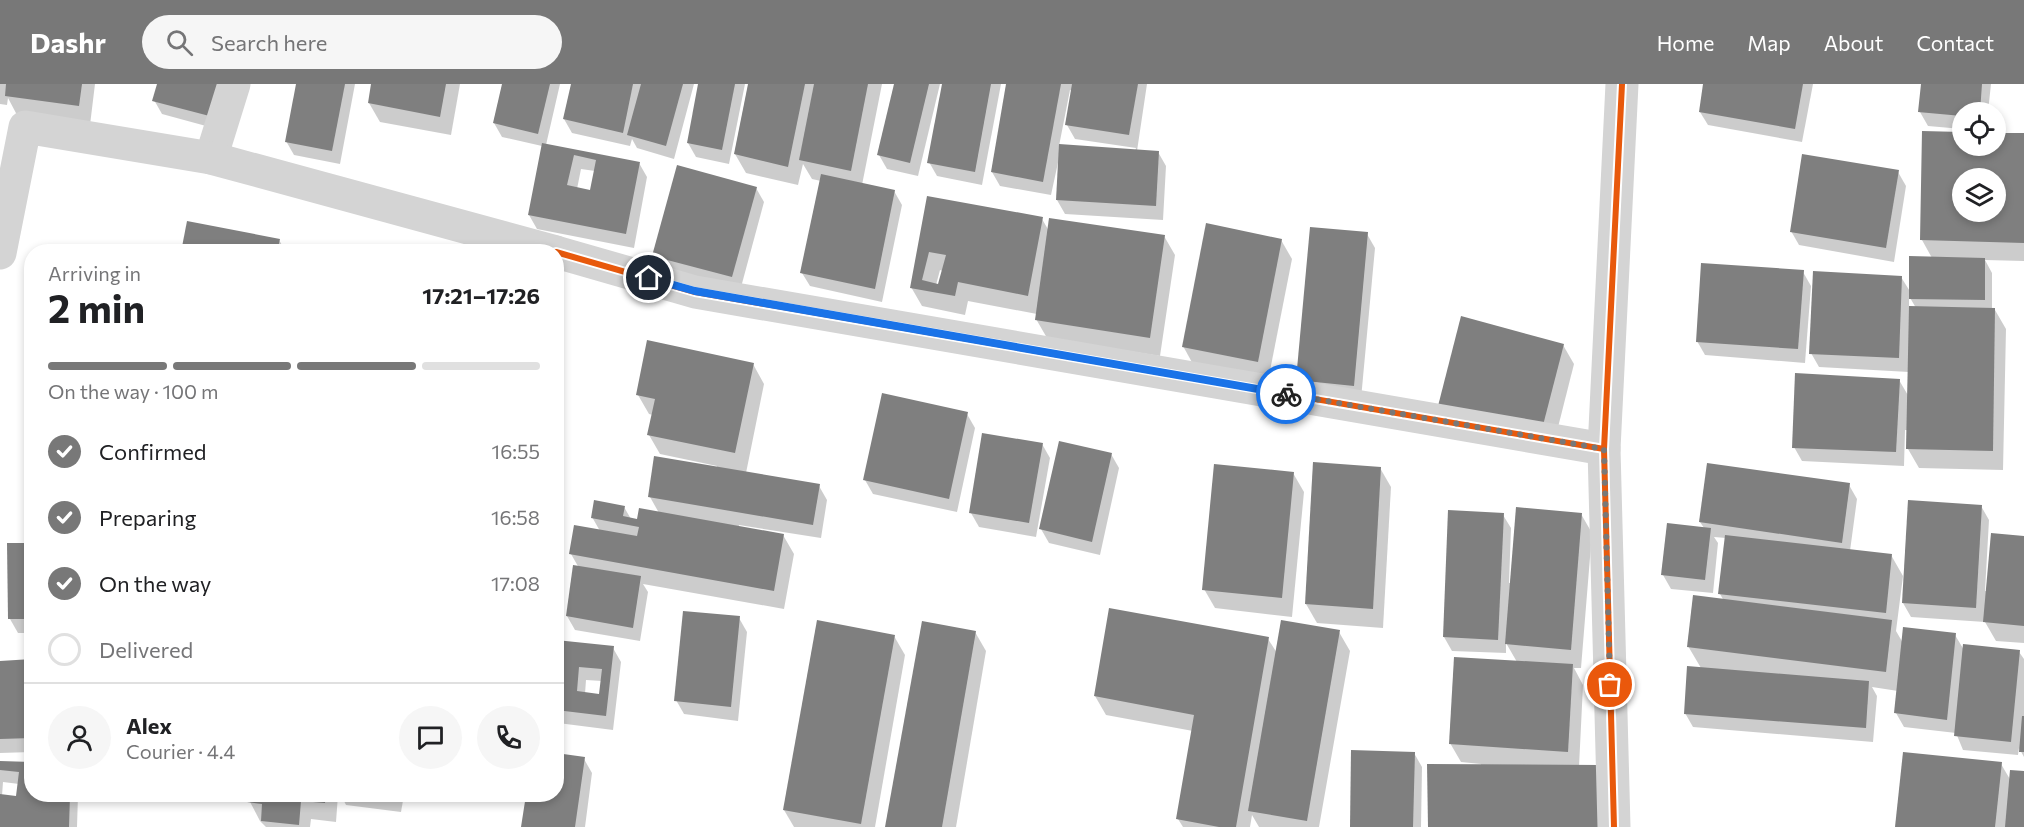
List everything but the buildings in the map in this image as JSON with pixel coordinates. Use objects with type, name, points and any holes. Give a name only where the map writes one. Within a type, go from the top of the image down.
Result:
[{"type":"street","points":[[211,158],[234,84]]},
{"type":"street","points":[[1614,827],[1604,449],[1622,84]]},
{"type":"street","points":[[0,253],[13,128],[211,158],[527,244]]},
{"type":"street","points":[[564,254],[695,291],[1604,449]]},
{"type":"cycle path","points":[[1614,827],[1604,449],[1622,84]]},
{"type":"cycle path","points":[[564,254],[695,292],[1604,449]]},
{"type":"way so far","points":[[1286,394],[1604,449],[1610,685]]},
{"type":"route","points":[[649,278],[695,291],[1286,394]]}]
